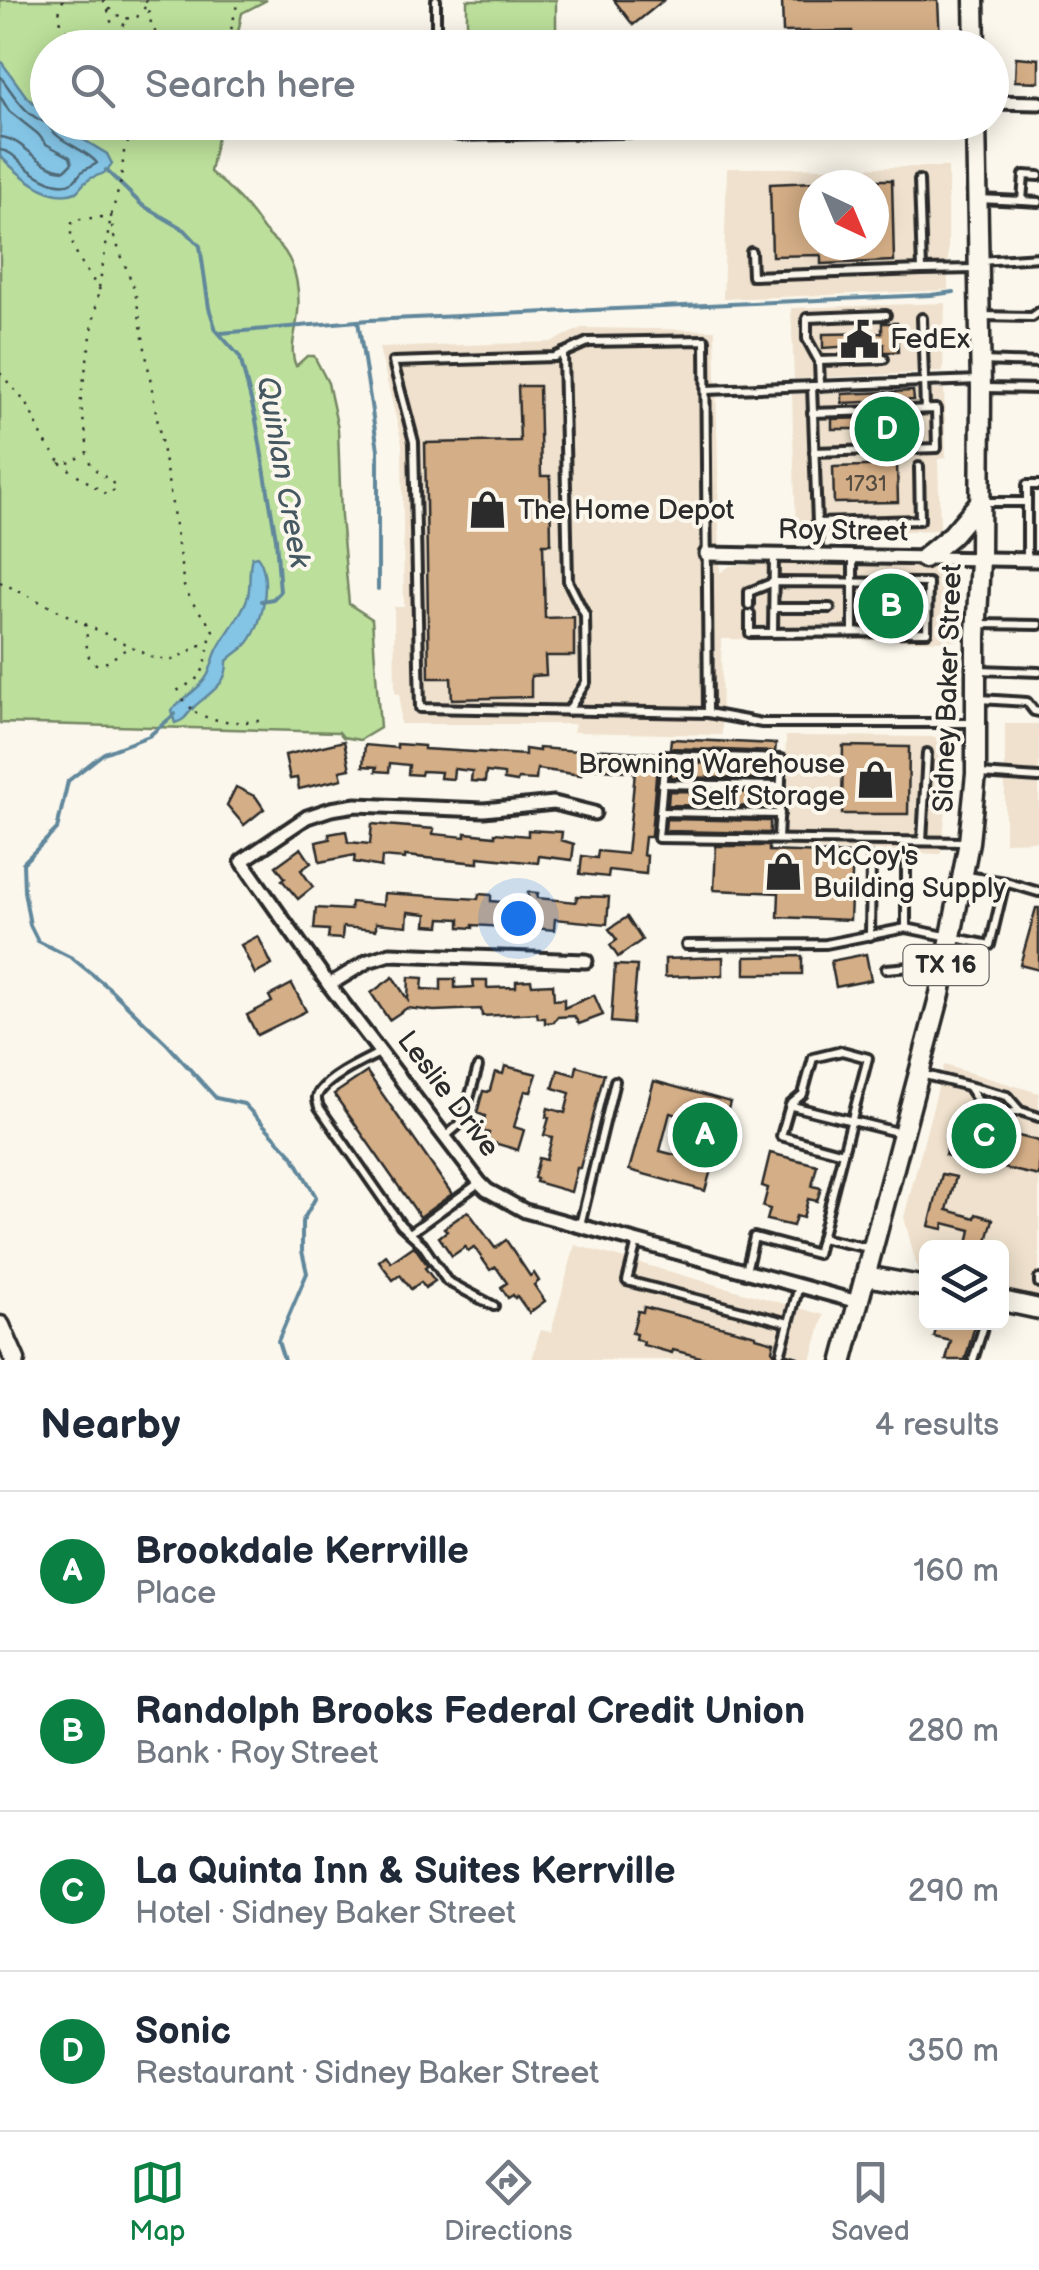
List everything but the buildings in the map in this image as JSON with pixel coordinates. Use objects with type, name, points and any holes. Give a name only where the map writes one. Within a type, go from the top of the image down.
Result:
[{"type":"main road","points":[[974,0],[975,30]]},
{"type":"main road","name":"Sidney Baker Street","points":[[843,1360],[943,979],[963,875],[976,774],[981,376],[976,140]]},
{"type":"main road","points":[[924,558],[980,502]]},
{"type":"main road","points":[[866,1276],[919,1286]]},
{"type":"main road","points":[[1009,1302],[1039,1308]]},
{"type":"main road","points":[[0,1326],[14,1360]]},
{"type":"street","points":[[1009,102],[1039,103]]},
{"type":"street","name":"Roy Street","points":[[706,554],[1033,560]]},
{"type":"street","name":"Leslie Drive","points":[[594,813],[554,803],[484,810],[356,804],[307,817],[242,861],[329,985],[487,1190],[526,1211],[858,1302]]},
{"type":"street","points":[[329,985],[368,961],[390,954],[586,961]]},
{"type":"lane","points":[[436,0],[436,30]]},
{"type":"lane","points":[[1022,201],[1024,174],[1039,176]]},
{"type":"lane","points":[[919,180],[922,270]]},
{"type":"lane","points":[[978,199],[1039,202]]},
{"type":"lane","points":[[751,252],[752,276],[922,270],[1039,257]]},
{"type":"lane","points":[[979,316],[1032,317],[1039,312]]},
{"type":"lane","points":[[818,555],[812,413],[819,361],[808,338],[807,318],[886,315]]},
{"type":"lane","points":[[922,318],[925,409]]},
{"type":"lane","points":[[708,713],[706,340],[588,342],[554,357],[393,362],[414,442],[420,708],[708,713],[762,723],[978,724]]},
{"type":"lane","points":[[563,353],[568,581],[585,615],[586,682],[568,711]]},
{"type":"lane","points":[[819,361],[884,359]]},
{"type":"lane","points":[[706,390],[924,382],[981,376],[1039,362]]},
{"type":"lane","points":[[981,376],[1039,389]]},
{"type":"lane","points":[[812,413],[936,409],[937,448],[814,452]]},
{"type":"lane","points":[[817,523],[920,520],[918,467]]},
{"type":"lane","points":[[1033,560],[1026,485],[1039,485]]},
{"type":"lane","points":[[980,502],[1026,502]]},
{"type":"lane","points":[[774,554],[774,632]]},
{"type":"lane","points":[[852,632],[853,555]]},
{"type":"lane","points":[[774,582],[928,583],[927,632],[750,633],[749,592],[774,582]]},
{"type":"lane","points":[[774,608],[830,608]]},
{"type":"lane","points":[[840,608],[852,608]]},
{"type":"lane","points":[[976,624],[1039,624]]},
{"type":"lane","points":[[977,670],[1039,672]]},
{"type":"lane","points":[[977,698],[1027,702],[1039,712]]},
{"type":"lane","points":[[922,840],[927,753]]},
{"type":"lane","points":[[778,840],[782,759],[666,755],[658,838],[778,840],[922,840],[968,842]]},
{"type":"lane","points":[[976,774],[1039,778]]},
{"type":"lane","points":[[662,784],[781,786]]},
{"type":"lane","points":[[660,812],[780,814]]},
{"type":"lane","points":[[906,858],[906,928]]},
{"type":"lane","points":[[870,936],[871,859]]},
{"type":"lane","points":[[963,875],[1039,892]]},
{"type":"lane","points":[[686,945],[826,944],[906,928],[990,945],[1005,882]]},
{"type":"lane","points":[[886,969],[910,967],[943,979]]},
{"type":"lane","points":[[746,1271],[754,1238],[817,1254],[868,1058],[842,1050],[813,1058],[803,1094],[790,1105],[782,1136],[843,1153]]},
{"type":"lane","points":[[382,1051],[321,1090],[317,1102],[401,1224],[422,1244],[447,1281],[494,1306]]},
{"type":"lane","points":[[445,1137],[464,1116],[478,1067]]},
{"type":"lane","points":[[920,1073],[1007,1096],[1020,1111]]},
{"type":"lane","points":[[580,1226],[615,1081]]},
{"type":"lane","points":[[967,1085],[984,1110]]},
{"type":"lane","points":[[790,1105],[902,1134]]},
{"type":"lane","points":[[1001,1115],[1020,1111],[1039,1117]]},
{"type":"lane","points":[[410,1233],[480,1182]]},
{"type":"lane","points":[[821,1238],[872,1249]]},
{"type":"lane","points":[[637,1242],[627,1281],[789,1322]]},
{"type":"lane","points":[[781,1352],[799,1286]]},
{"type":"lane","points":[[973,1360],[982,1330]]},
{"type":"path","points":[[63,0],[59,15],[68,30]]},
{"type":"path","points":[[103,0],[114,30]]},
{"type":"path","points":[[146,0],[154,30]]},
{"type":"path","points":[[231,30],[238,0]]},
{"type":"path","points":[[108,8],[128,20],[137,17],[146,6]]},
{"type":"path","points":[[137,17],[151,23]]},
{"type":"path","points":[[121,30],[128,20]]},
{"type":"path","points":[[0,374],[28,404],[44,440],[64,467],[107,496],[113,493],[115,485],[91,466],[80,409],[111,216],[129,140]]},
{"type":"path","points":[[100,290],[74,246],[70,224],[76,219],[111,216]]},
{"type":"path","points":[[111,216],[113,234],[135,291],[184,586],[213,631],[206,643],[203,670],[178,691],[194,711],[208,719],[256,723],[266,720]]},
{"type":"path","points":[[58,460],[71,463],[87,452]]},
{"type":"path","points":[[0,582],[154,658],[172,660],[206,643]]},
{"type":"path","points":[[85,623],[87,653],[96,664],[107,662],[130,646]]},
{"type":"shaded area","points":[[948,167],[948,290],[723,299],[727,168]]},
{"type":"shaded area","points":[[945,303],[943,372],[794,379],[791,308]]},
{"type":"shaded area","points":[[582,328],[715,330],[720,573],[730,566],[788,561],[943,569],[959,590],[959,641],[721,639],[722,735],[573,732],[575,724],[400,724],[400,694],[395,693],[394,607],[404,607],[402,443],[379,348],[551,342]]},
{"type":"shaded area","points":[[944,389],[946,458],[938,459],[940,530],[796,535],[792,394]]},
{"type":"shaded area","points":[[1005,724],[1039,724],[1039,841],[1005,842]]},
{"type":"shaded area","points":[[786,736],[954,737],[941,854],[783,849]]},
{"type":"shaded area","points":[[944,1065],[1039,1093],[1039,1301],[1009,1295],[1009,1240],[919,1240],[918,1272],[904,1217]]},
{"type":"shaded area","points":[[575,1245],[824,1315],[811,1360],[532,1360],[540,1330],[551,1332]]},
{"type":"green space","points":[[0,0],[267,0],[242,13],[238,30],[30,30],[30,140],[217,140],[210,172],[239,198],[289,258],[298,296],[293,346],[296,366],[307,356],[314,356],[328,383],[338,429],[349,604],[372,619],[380,728],[360,740],[343,737],[339,732],[0,723]]},
{"type":"green space","points":[[467,0],[556,0],[556,30],[467,30]]},
{"type":"water","points":[[0,60],[30,100],[30,140],[84,140],[107,154],[112,164],[106,172],[66,195],[34,184],[0,156]]},
{"type":"water","points":[[257,556],[265,588],[257,627],[245,646],[227,661],[225,676],[217,687],[175,723],[171,711],[204,681],[217,650],[242,610],[248,596],[252,557]]},
{"type":"waterway","name":"Quinlan Creek","points":[[106,170],[142,205],[185,230],[200,246],[216,330],[240,357],[256,420],[276,539],[280,592],[273,599],[261,601]]},
{"type":"waterway","points":[[221,333],[369,320],[954,292]]},
{"type":"waterway","points":[[358,321],[378,450],[378,589]]},
{"type":"waterway","name":"Quinlan Creek","points":[[175,714],[149,736],[104,753],[68,781],[57,829],[23,863],[24,891],[30,925],[38,941],[72,958],[108,987],[216,1098],[244,1104],[293,1156],[316,1197],[302,1222],[307,1273],[278,1341],[284,1360]]},
{"type":"place","name":"FedEx","points":[[860,339]]},
{"type":"place","name":"Sonic","points":[[887,429]]},
{"type":"place","name":"The Home Depot","points":[[488,510]]},
{"type":"place","name":"Randolph Brooks Federal Credit Union","points":[[891,606]]},
{"type":"place","name":"Browning Warehouse Self Storage","points":[[875,780]]},
{"type":"place","name":"McCoy's Building Supply","points":[[783,872]]},
{"type":"place","name":"Brookdale Kerrville","points":[[705,1135]]},
{"type":"place","name":"La Quinta Inn & Suites Kerrville","points":[[984,1136]]}]
